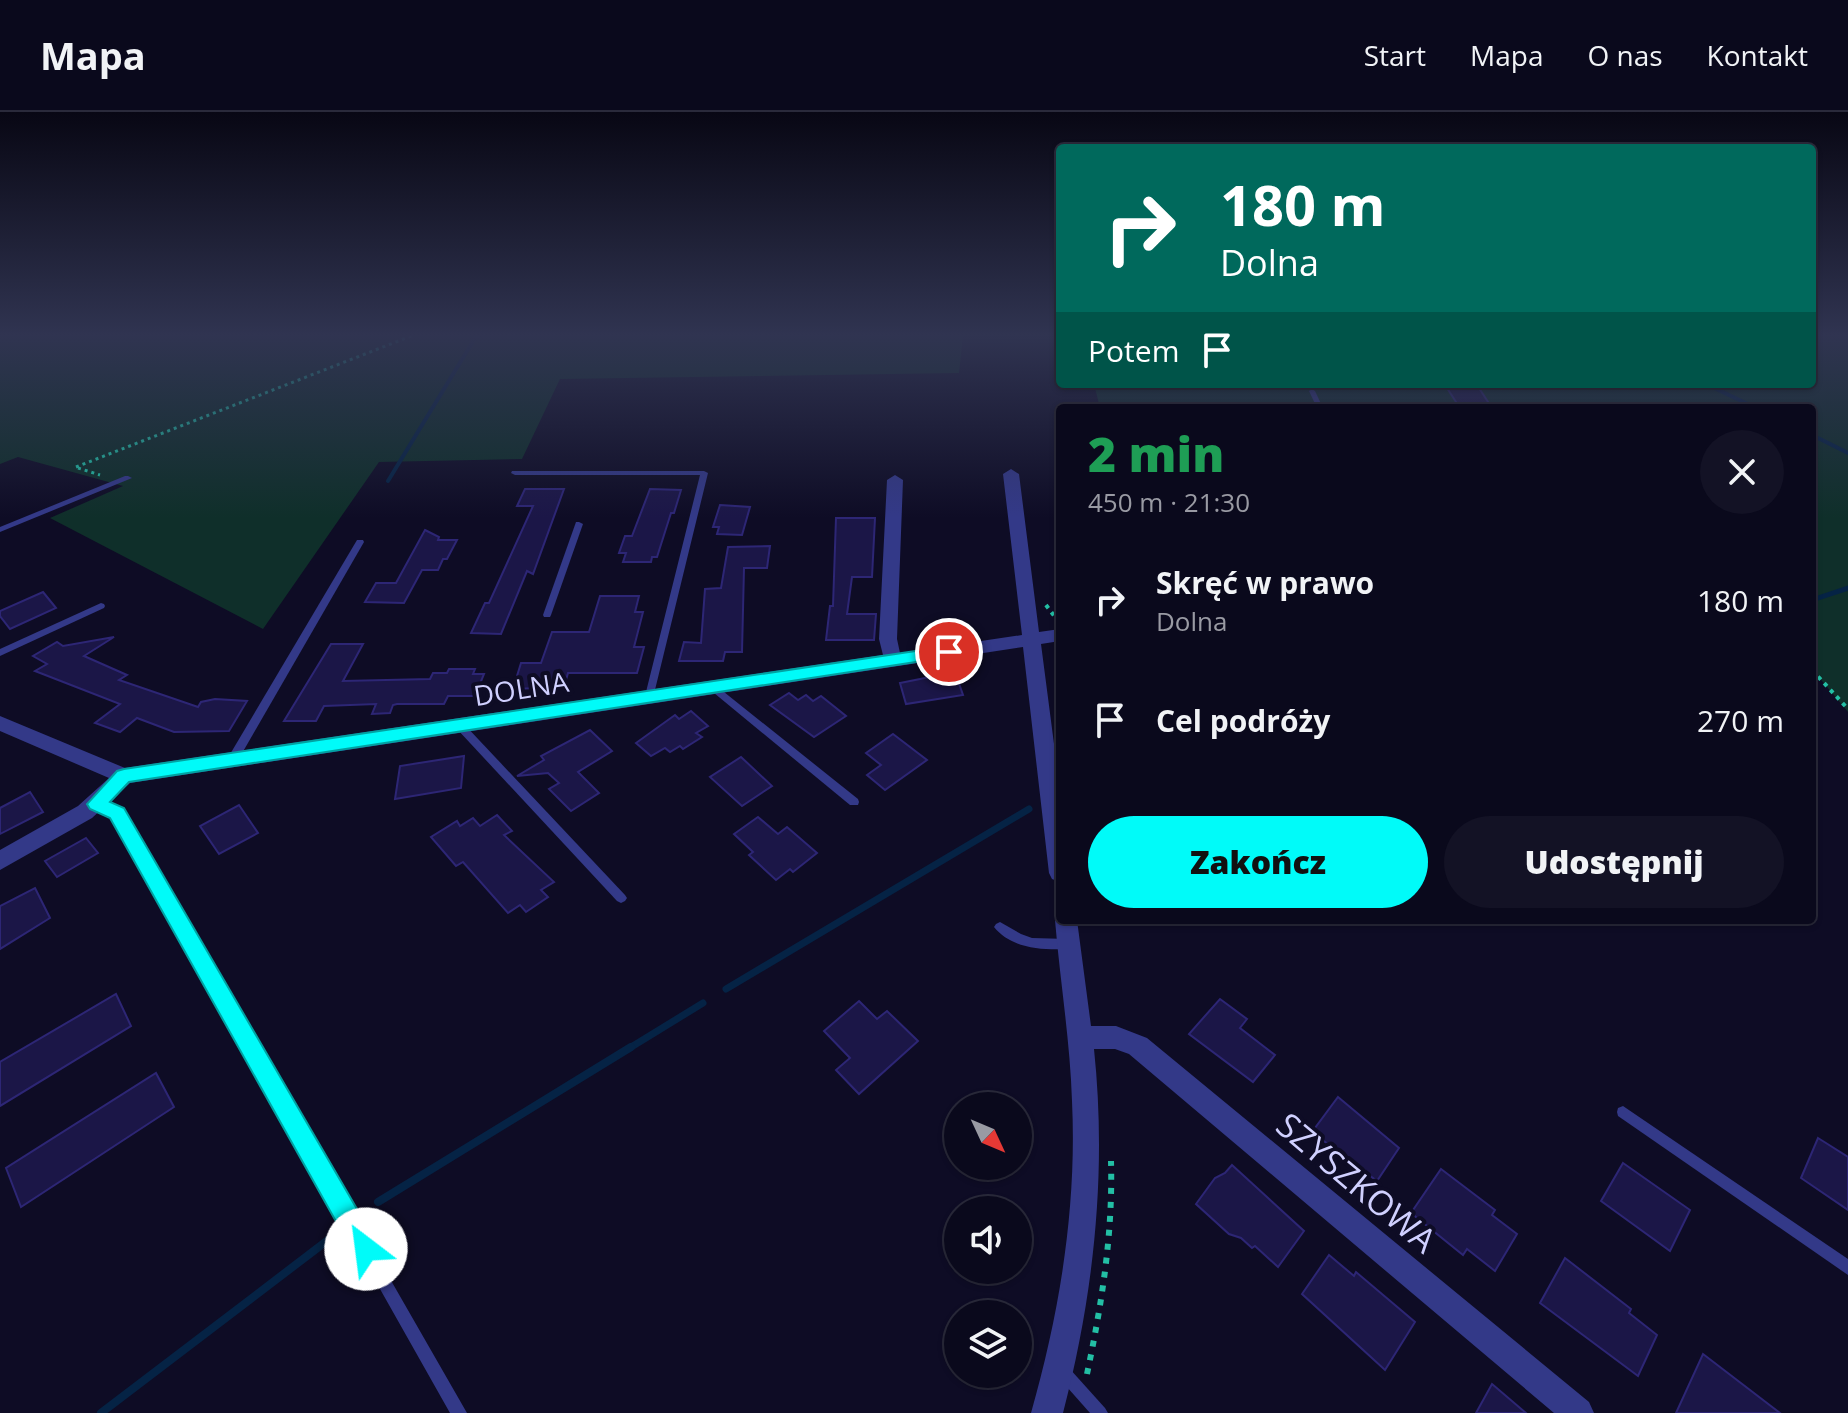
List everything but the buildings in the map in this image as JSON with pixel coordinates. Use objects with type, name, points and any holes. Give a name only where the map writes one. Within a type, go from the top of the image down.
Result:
[{"type":"street","points":[[1011,474],[1056,842]]},
{"type":"street","points":[[893,659],[888,639],[895,480]]},
{"type":"street","name":"DOLNA","points":[[124,776],[1056,636]]},
{"type":"street","points":[[0,723],[124,776],[97,804],[0,861]]},
{"type":"street","points":[[1047,1413],[1060,1367],[1076,1285],[1084,1204],[1086,1125],[1067,932]]},
{"type":"street","name":"SZYSZKOWA","points":[[1078,1038],[1116,1037],[1138,1046],[1578,1413]]},
{"type":"lane","points":[[515,473],[704,473],[650,696]]},
{"type":"lane","points":[[0,530],[128,478]]},
{"type":"lane","points":[[547,615],[579,524]]},
{"type":"lane","points":[[233,759],[360,542]]},
{"type":"lane","points":[[0,653],[101,606]]},
{"type":"lane","points":[[711,686],[854,802]]},
{"type":"lane","points":[[460,726],[621,898]]},
{"type":"lane","points":[[97,804],[117,813],[459,1413]]},
{"type":"lane","points":[[1000,927],[1015,939],[1031,944],[1067,932]]},
{"type":"lane","points":[[1623,1112],[1848,1268]]},
{"type":"lane","points":[[1060,1367],[1100,1413]]},
{"type":"path","points":[[76,467],[256,397]]},
{"type":"path","points":[[1816,674],[1848,709]]},
{"type":"green space","points":[[0,397],[552,397],[522,459],[379,462],[263,629],[50,518],[123,486],[18,457],[0,464]]},
{"type":"green space","points":[[1097,397],[1848,397],[1848,712],[1816,674],[1816,404],[1099,404]]},
{"type":"waterway","points":[[388,481],[439,397]]},
{"type":"waterway","points":[[1732,397],[1748,404]]},
{"type":"waterway","points":[[1816,437],[1848,453]]},
{"type":"waterway","points":[[1816,599],[1848,588]]},
{"type":"waterway","points":[[726,989],[1029,809]]},
{"type":"waterway","points":[[628,1049],[703,1003]]},
{"type":"waterway","points":[[378,1202],[631,1047]]},
{"type":"waterway","points":[[101,1413],[332,1237]]},
{"type":"route","points":[[366,1249],[117,813],[97,804],[104,796],[124,776],[949,652]]}]
